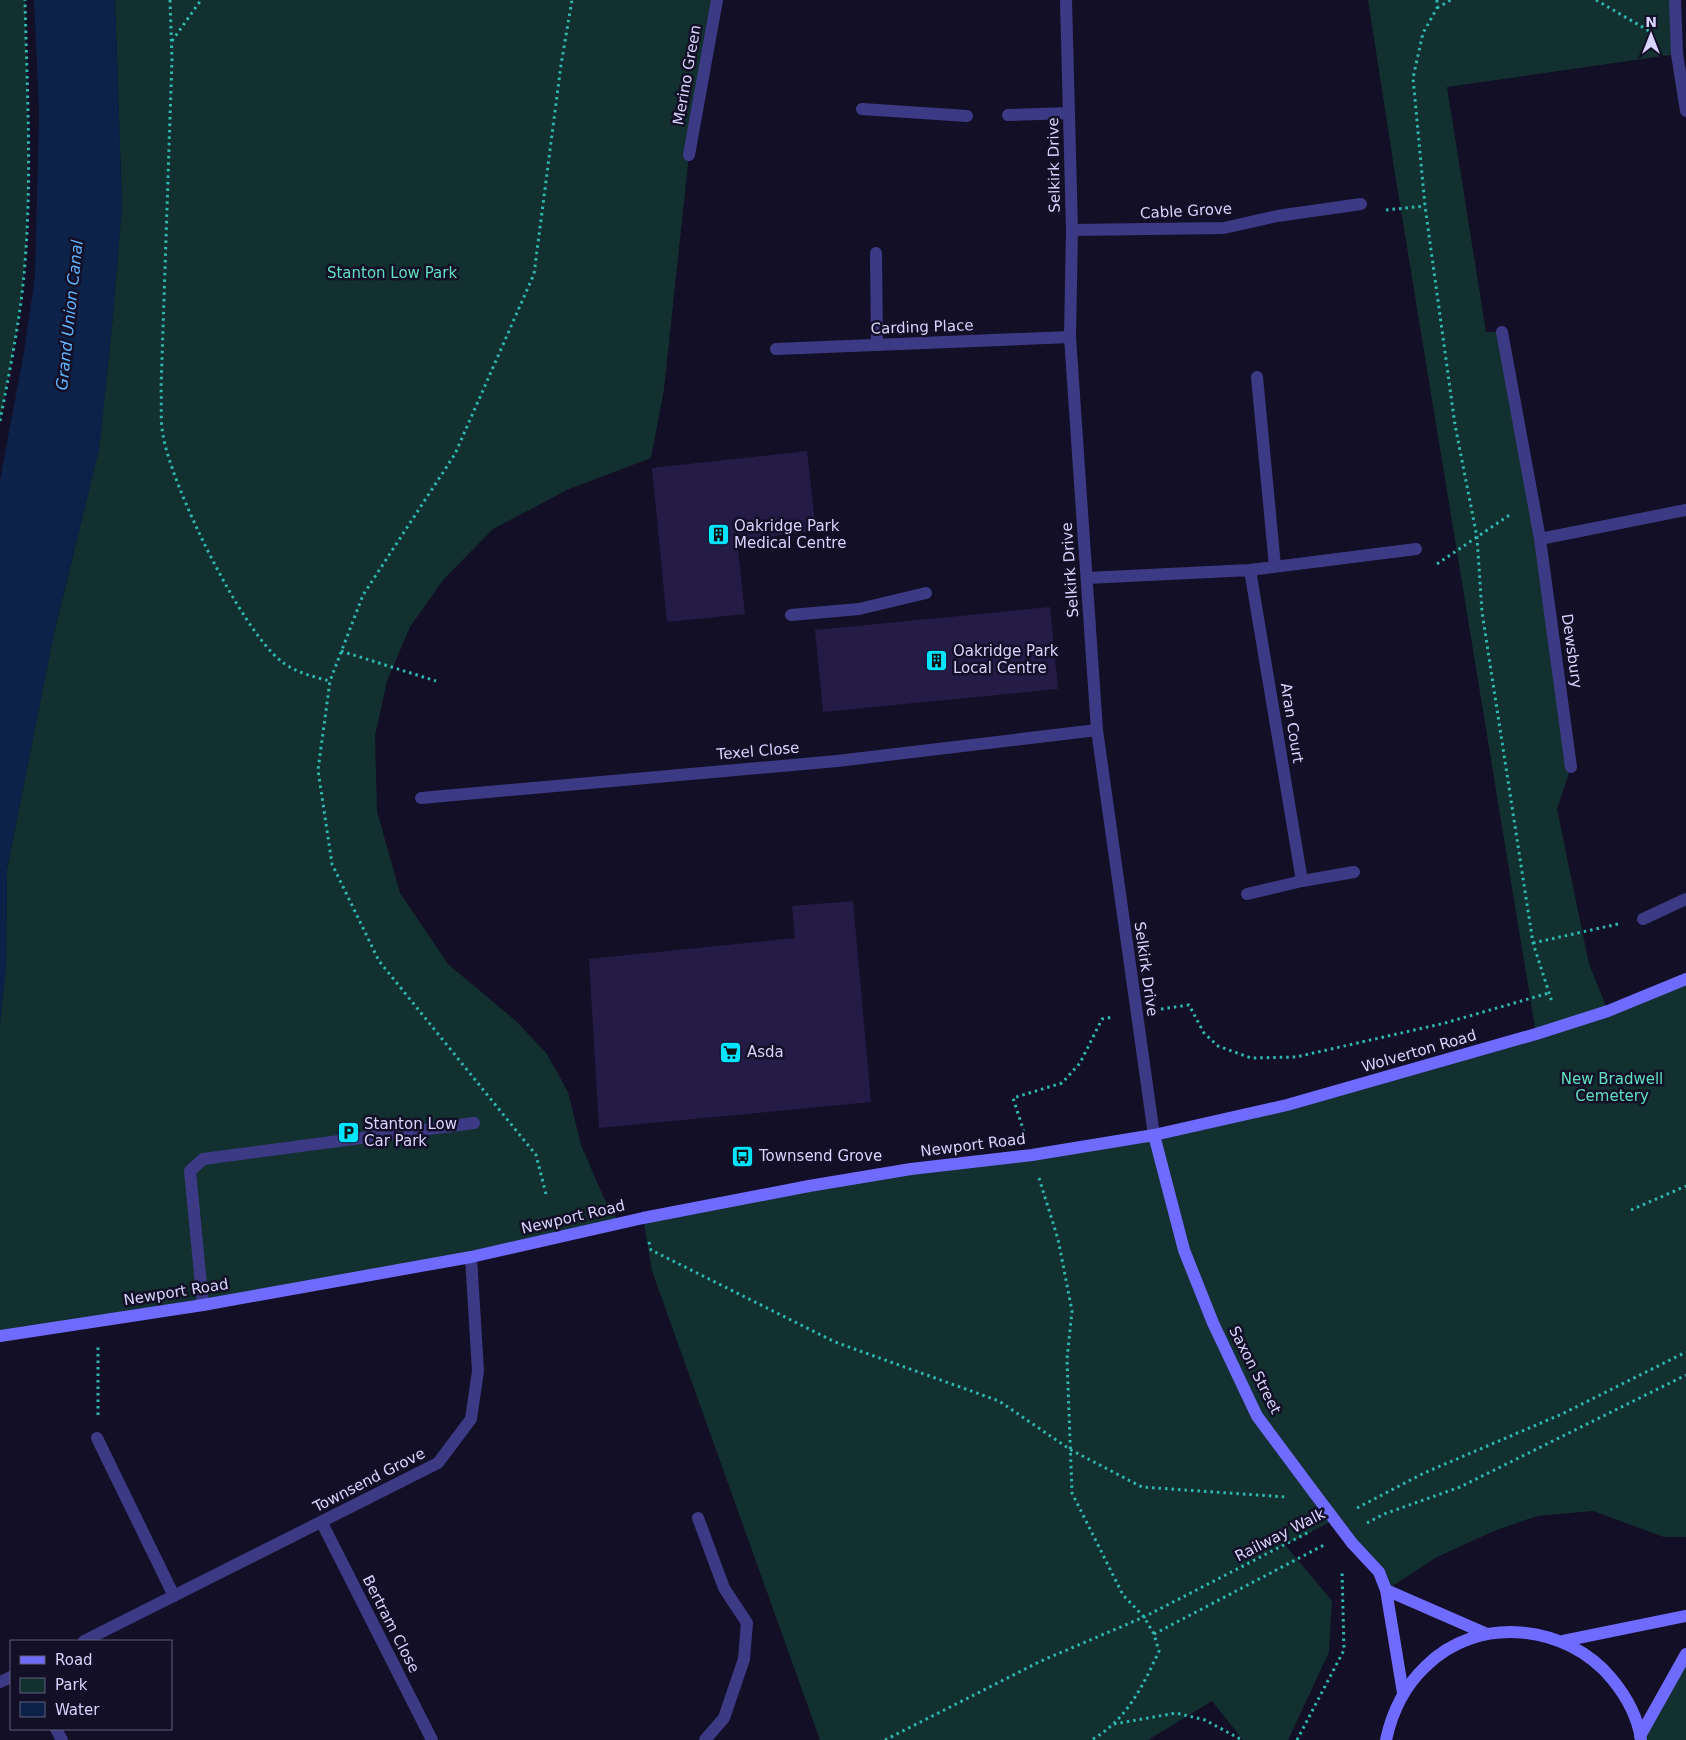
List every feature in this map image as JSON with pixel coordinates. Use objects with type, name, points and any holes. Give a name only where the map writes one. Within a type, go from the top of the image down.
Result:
[{"type":"street","name":"Merino Green","points":[[689,155],[717,0]]},
{"type":"street","name":"Selkirk Drive","points":[[1066,0],[1072,230],[1070,337],[1097,730],[1154,1135]]},
{"type":"street","points":[[1675,0],[1677,47],[1686,111]]},
{"type":"street","points":[[862,108],[967,116]]},
{"type":"street","points":[[1008,115],[1069,113]]},
{"type":"street","name":"Cable Grove","points":[[1072,230],[1224,228],[1277,216],[1361,204]]},
{"type":"street","points":[[876,253],[877,345]]},
{"type":"street","name":"Dewsbury","points":[[1502,332],[1534,498],[1572,767]]},
{"type":"street","name":"Carding Place","points":[[776,349],[1070,337]]},
{"type":"street","points":[[1257,377],[1275,566]]},
{"type":"street","points":[[1540,539],[1686,510]]},
{"type":"street","points":[[1087,578],[1250,570],[1416,549]]},
{"type":"street","name":"Aran Court","points":[[1250,570],[1302,880]]},
{"type":"street","points":[[791,615],[859,609],[926,594]]},
{"type":"street","name":"Texel Close","points":[[422,798],[837,760],[1097,730]]},
{"type":"street","points":[[1247,894],[1302,880],[1354,872]]},
{"type":"street","points":[[1643,918],[1686,899]]},
{"type":"street","name":"Wolverton Road","points":[[1154,1135],[1287,1106],[1560,1026],[1608,1011],[1686,979]]},
{"type":"street","points":[[203,1304],[190,1171],[203,1159],[474,1123]]},
{"type":"street","name":"Newport Road","points":[[3,1336],[471,1258],[643,1218],[911,1169],[1032,1155],[1154,1135]]},
{"type":"street","name":"Saxon Street","points":[[1154,1135],[1184,1250],[1213,1323],[1257,1416],[1352,1543],[1379,1572],[1386,1590],[1404,1693]]},
{"type":"street","name":"Townsend Grove","points":[[86,1640],[322,1524],[438,1463],[471,1418],[478,1372],[471,1258]]},
{"type":"street","points":[[97,1438],[174,1596]]},
{"type":"street","points":[[698,1518],[724,1588],[747,1623],[744,1659],[724,1718],[704,1740]]},
{"type":"street","name":"Bertram Close","points":[[322,1524],[432,1740]]},
{"type":"street","points":[[1386,1590],[1488,1634]]},
{"type":"street","points":[[1563,1641],[1686,1616]]},
{"type":"street","points":[[1386,1740],[1392,1715],[1404,1693],[1425,1666],[1454,1646],[1488,1634],[1513,1631],[1538,1634],[1563,1641],[1599,1663],[1626,1696],[1640,1738]]},
{"type":"street","points":[[1640,1738],[1686,1654]]},
{"type":"path","points":[[0,421],[12,360],[25,264],[28,177],[26,0]]},
{"type":"path","points":[[170,0],[171,41],[161,389],[163,435],[185,504],[231,594],[261,642],[281,662],[310,676],[330,681]]},
{"type":"path","points":[[171,41],[201,0]]},
{"type":"path","points":[[546,1194],[536,1155],[380,961],[332,864],[318,770],[330,681],[363,595],[455,454],[534,274],[572,0]]},
{"type":"path","points":[[1437,0],[1437,8]]},
{"type":"path","points":[[1450,0],[1437,8],[1423,33],[1413,78],[1425,206],[1455,425],[1478,537],[1482,612],[1533,943],[1560,1026]]},
{"type":"path","points":[[1596,0],[1677,47]]},
{"type":"path","points":[[1361,204],[1380,211],[1425,206]]},
{"type":"path","points":[[1416,549],[1437,564],[1534,498]]},
{"type":"path","points":[[341,651],[436,681]]},
{"type":"path","points":[[1533,943],[1643,918]]},
{"type":"path","points":[[1631,1210],[1686,1186]]},
{"type":"path","points":[[643,1218],[651,1250],[835,1342],[999,1401],[1071,1450],[1142,1487],[1288,1497]]},
{"type":"path","points":[[97,1438],[98,1320]]},
{"type":"path","points":[[1354,1509],[1424,1473],[1562,1414],[1686,1352]]},
{"type":"path","points":[[1366,1523],[1384,1514],[1460,1487],[1686,1375]]},
{"type":"path","name":"Railway Walk","points":[[885,1740],[1041,1661],[1144,1617],[1319,1527]]},
{"type":"path","points":[[1091,1740],[1104,1733],[1114,1724],[1125,1712],[1144,1684],[1159,1651],[1154,1634],[1331,1542]]},
{"type":"path","points":[[1297,1740],[1344,1650],[1342,1566]]},
{"type":"path","points":[[1114,1724],[1176,1713],[1205,1720],[1242,1740]]},
{"type":"green space","points":[[0,0],[25,0],[29,164],[27,230],[21,303],[0,421]]},
{"type":"green space","name":"Stanton Low Park","points":[[115,0],[717,0],[689,155],[664,389],[651,458],[569,489],[493,529],[443,580],[410,627],[387,681],[375,736],[377,811],[400,893],[448,964],[517,1022],[547,1054],[568,1092],[581,1145],[604,1198],[620,1224],[471,1257],[0,1331],[0,1023],[6,964],[7,869],[53,637],[99,449],[122,206]]},
{"type":"green space","name":"New Bradwell Cemetery","points":[[1368,0],[1675,0],[1677,54],[1447,87],[1486,332],[1502,332],[1571,767],[1557,809],[1589,964],[1608,1011],[1686,979],[1686,1537],[1664,1537],[1593,1511],[1537,1516],[1494,1531],[1437,1557],[1386,1590],[1338,1518],[1208,1584],[1286,1546],[1332,1601],[1329,1652],[1288,1740],[1243,1740],[1212,1701],[1148,1740],[820,1740],[652,1271],[643,1218],[1154,1135],[1536,1034]]},
{"type":"green space","points":[[1686,1654],[1686,1740],[1641,1740]]},
{"type":"water","name":"Grand Union Canal","points":[[34,0],[115,0],[122,206],[99,449],[53,637],[7,869],[6,964],[0,1023],[0,480],[24,352],[35,276],[39,114]]},
{"type":"building","name":"Oakridge Park Medical Centre","points":[[807,451],[816,531],[737,540],[745,614],[667,622],[652,468]]},
{"type":"building","name":"Oakridge Park Local Centre","points":[[1050,607],[1058,689],[823,712],[815,630]]},
{"type":"building","name":"Asda","points":[[853,901],[871,1102],[599,1128],[589,959],[795,938],[792,906]]},
{"type":"place","name":"Oakridge Park Medical Centre","points":[[718,535]]},
{"type":"place","name":"Oakridge Park Local Centre","points":[[937,660]]},
{"type":"place","name":"Asda","points":[[731,1052]]},
{"type":"place","name":"Stanton Low Car Park","points":[[348,1133]]},
{"type":"place","name":"Townsend Grove","points":[[743,1156]]}]
